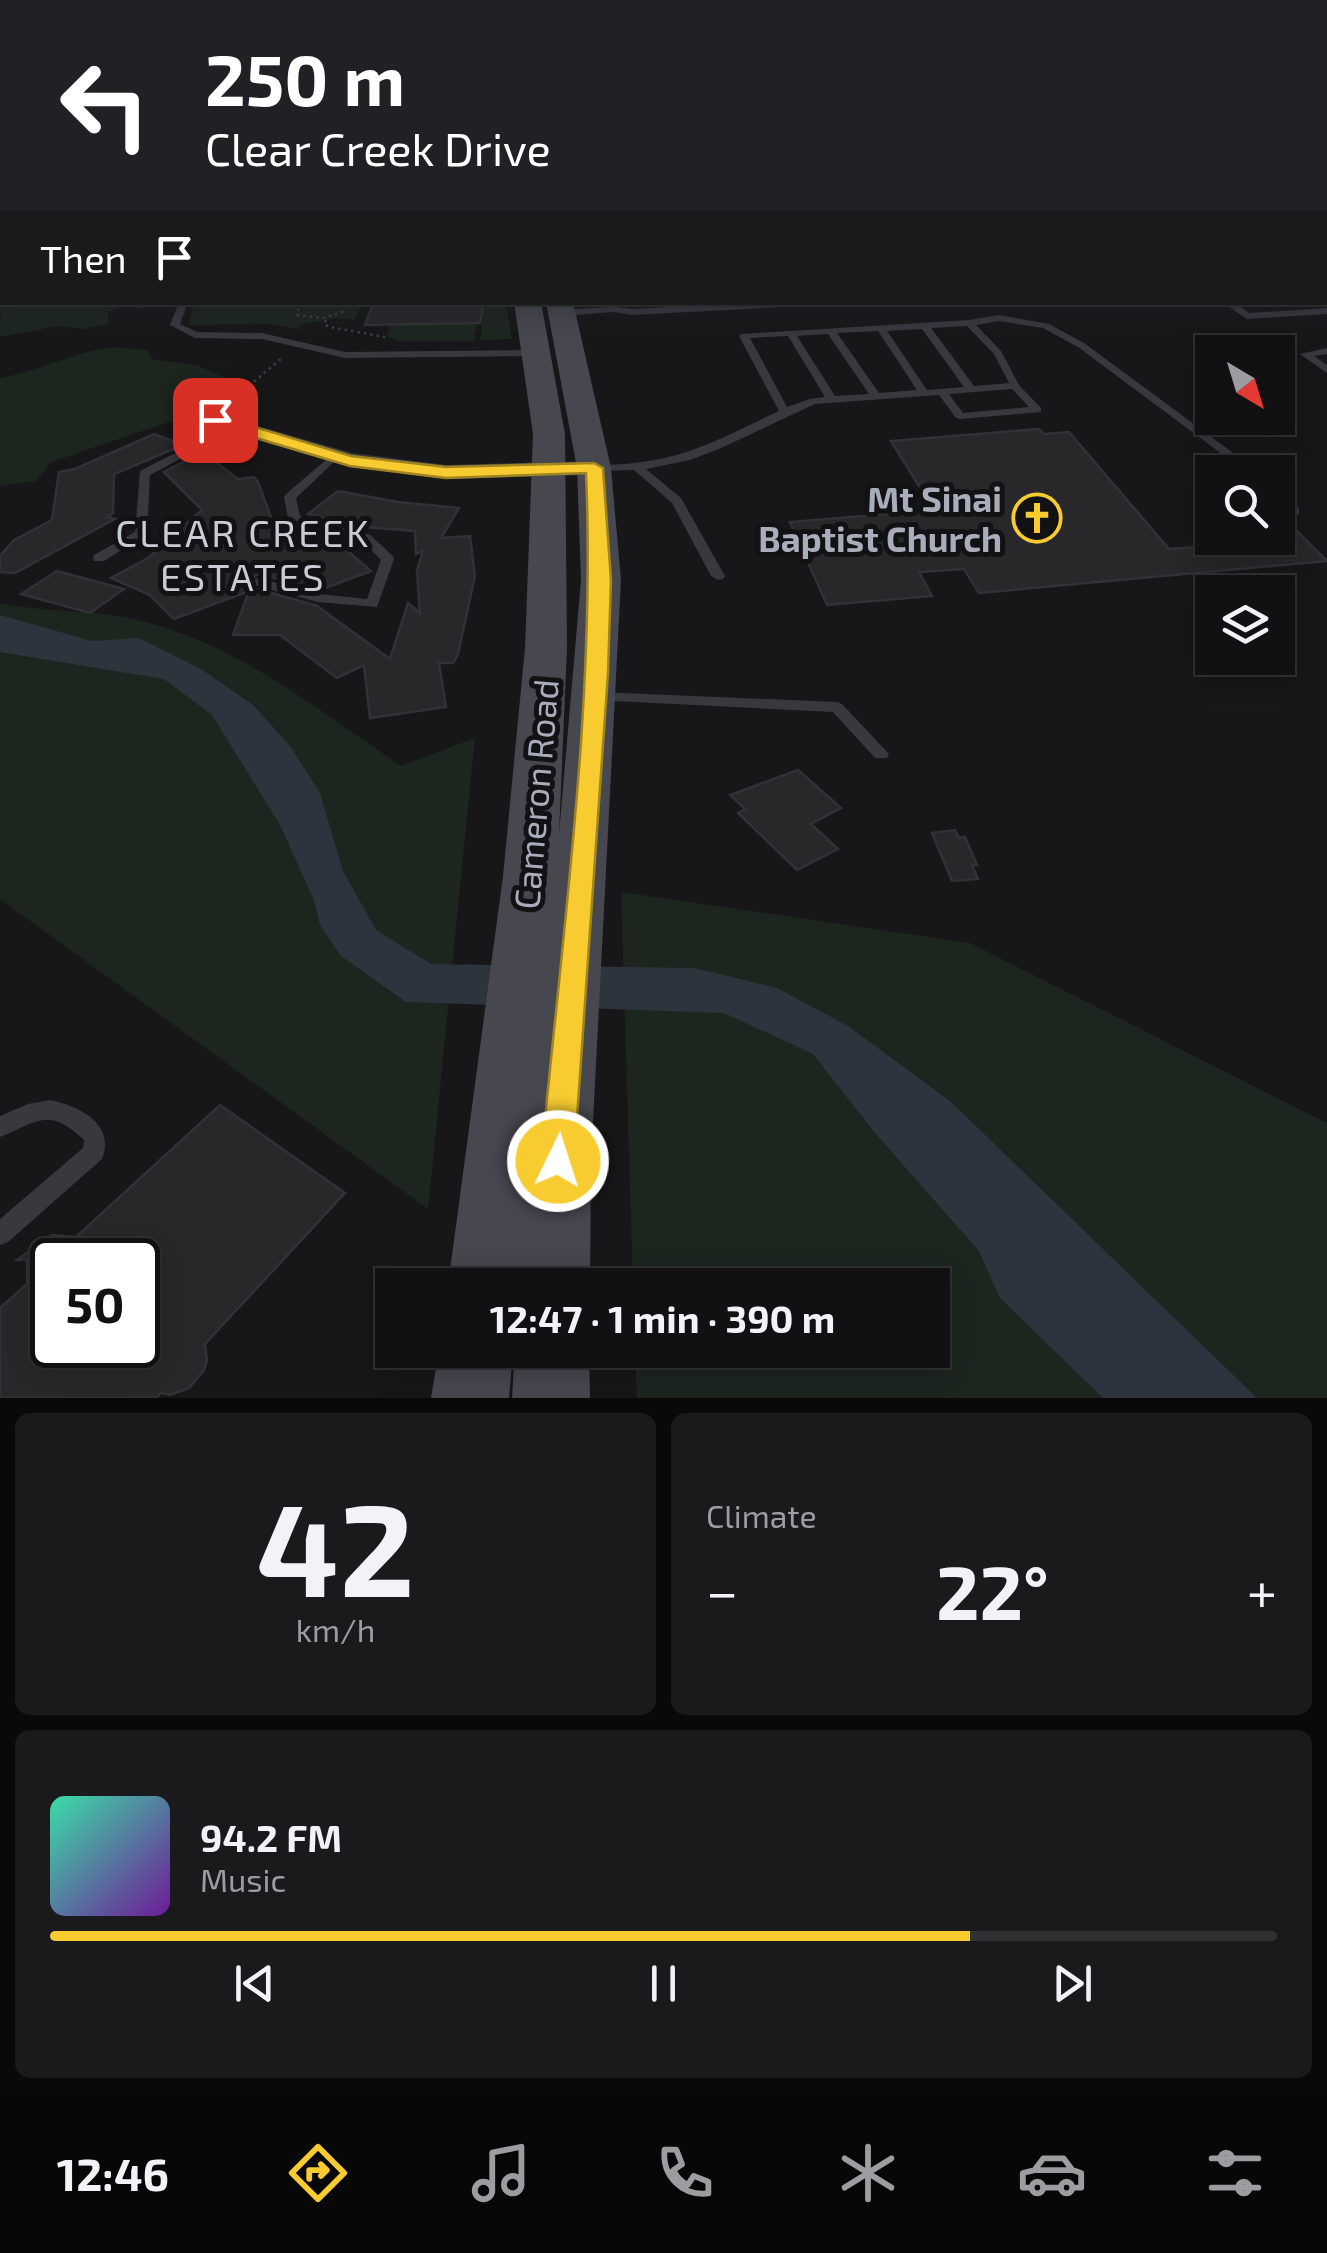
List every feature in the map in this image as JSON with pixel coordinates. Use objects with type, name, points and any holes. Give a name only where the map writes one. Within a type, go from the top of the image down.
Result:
[{"type":"main road","name":"Cameron Road","points":[[490,1268],[528,1160],[554,876],[546,648],[551,471],[527,305]]},
{"type":"main road","name":"Cameron Road","points":[[554,876],[595,697],[601,580],[594,468],[560,308]]},
{"type":"main road","name":"Cameron Road","points":[[528,1160],[550,1268]]},
{"type":"main road","points":[[470,1398],[474,1368]]},
{"type":"main road","points":[[551,1398],[552,1368]]},
{"type":"street","points":[[195,414],[334,456],[446,472],[594,468]]},
{"type":"lane","points":[[183,305],[175,326],[188,334],[262,336],[333,353],[536,353]]},
{"type":"lane","points":[[560,308],[612,306],[632,312],[764,305]]},
{"type":"lane","points":[[1230,305],[1247,316],[1327,311]]},
{"type":"lane","points":[[784,410],[744,336],[1018,320],[1046,326],[1081,345],[1230,455]]},
{"type":"lane","points":[[942,391],[960,416],[1037,410],[1015,386],[998,353],[969,323]]},
{"type":"lane","points":[[924,326],[971,389]]},
{"type":"lane","points":[[880,328],[924,392]]},
{"type":"lane","points":[[831,331],[876,396]]},
{"type":"lane","points":[[791,333],[832,399]]},
{"type":"lane","points":[[1327,351],[1305,354],[1327,370]]},
{"type":"lane","points":[[594,468],[640,469],[716,447],[784,410],[832,399],[1015,386]]},
{"type":"lane","points":[[99,558],[142,534],[144,474],[234,426]]},
{"type":"lane","points":[[258,582],[318,598],[372,604],[388,559],[366,538],[294,518],[290,498],[334,456]]},
{"type":"lane","points":[[640,469],[677,501],[718,576]]},
{"type":"lane","points":[[595,697],[837,707],[881,754]]},
{"type":"lane","points":[[0,1127],[18,1116],[50,1108],[68,1111],[94,1136],[94,1152],[0,1234]]},
{"type":"path","points":[[292,320],[299,305]]},
{"type":"path","points":[[297,315],[329,317],[342,313],[348,305]]},
{"type":"path","points":[[195,414],[237,396],[265,368],[293,353]]},
{"type":"shaded area","points":[[1,305],[150,305],[143,309],[124,306],[108,312],[109,324],[83,329],[58,326],[0,337]]},
{"type":"shaded area","points":[[194,305],[361,305],[355,320],[336,318],[299,325],[300,329],[269,324],[188,325]]},
{"type":"shaded area","points":[[480,305],[506,305],[512,339],[480,340],[483,318],[477,317]]},
{"type":"shaded area","points":[[477,323],[474,341],[399,341],[386,336],[390,325]]},
{"type":"shaded area","points":[[112,347],[147,350],[152,359],[199,366],[245,386],[178,419],[51,462],[36,481],[0,486],[0,378]]},
{"type":"shaded area","points":[[0,603],[138,620],[209,645],[276,681],[401,766],[475,738],[428,1209],[0,899]]},
{"type":"shaded area","points":[[0,615],[92,641],[139,638],[201,669],[253,705],[290,746],[320,793],[343,871],[376,930],[431,964],[695,968],[777,988],[848,1026],[950,1101],[1257,1398],[1103,1398],[1000,1298],[979,1251],[875,1133],[813,1054],[724,1013],[406,1002],[341,956],[320,925],[314,900],[279,823],[212,715],[164,679],[0,652]]},
{"type":"shaded area","points":[[621,892],[970,943],[1327,1123],[1327,1398],[637,1398],[636,1368],[950,1368],[950,1268],[632,1268]]},
{"type":"building","points":[[373,305],[483,305],[480,323],[365,325]]},
{"type":"building","name":"Mt Sinai Baptist Church","points":[[1038,429],[1044,434],[1069,432],[1169,549],[1195,547],[1195,555],[1295,555],[1295,529],[1327,561],[979,593],[964,569],[919,572],[932,596],[827,605],[790,522],[934,510],[891,441]]},
{"type":"building","points":[[154,434],[183,445],[114,474],[113,513],[107,517],[115,519],[15,573],[0,572],[0,556],[14,540],[52,520],[59,472],[75,469]]},
{"type":"building","points":[[202,452],[238,479],[254,477],[278,537],[293,526],[330,536],[371,571],[320,590],[259,574],[247,581],[250,587],[317,606],[390,659],[408,603],[420,613],[417,571],[423,551],[416,554],[415,531],[351,526],[308,514],[338,491],[459,508],[441,538],[470,536],[475,576],[458,654],[453,663],[439,663],[446,707],[370,718],[364,665],[337,678],[280,635],[233,635],[249,591],[174,619],[150,595],[111,578],[148,558],[202,510],[164,472]]},
{"type":"building","points":[[57,571],[124,589],[90,613],[21,594]]},
{"type":"building","points":[[798,770],[841,808],[811,824],[838,849],[797,870],[738,813],[745,809],[730,795]]},
{"type":"building","points":[[955,830],[959,838],[965,837],[977,865],[972,865],[978,879],[952,881],[932,833]]},
{"type":"building","points":[[220,1105],[345,1193],[205,1344],[204,1370],[189,1388],[170,1395],[161,1393],[156,1398],[0,1398],[0,1308],[27,1284],[27,1260],[17,1260],[30,1251],[30,1368],[160,1368],[160,1238],[48,1238],[76,1237]]},
{"type":"place","name":"Mt Sinai Baptist Church","points":[[1037,518]]},
{"type":"district","name":"CLEAR CREEK ESTATES","points":[[243,554]]},
{"type":"route","points":[[215,420],[350,460],[446,472],[594,468],[601,580],[597,673],[558,1161]]}]
